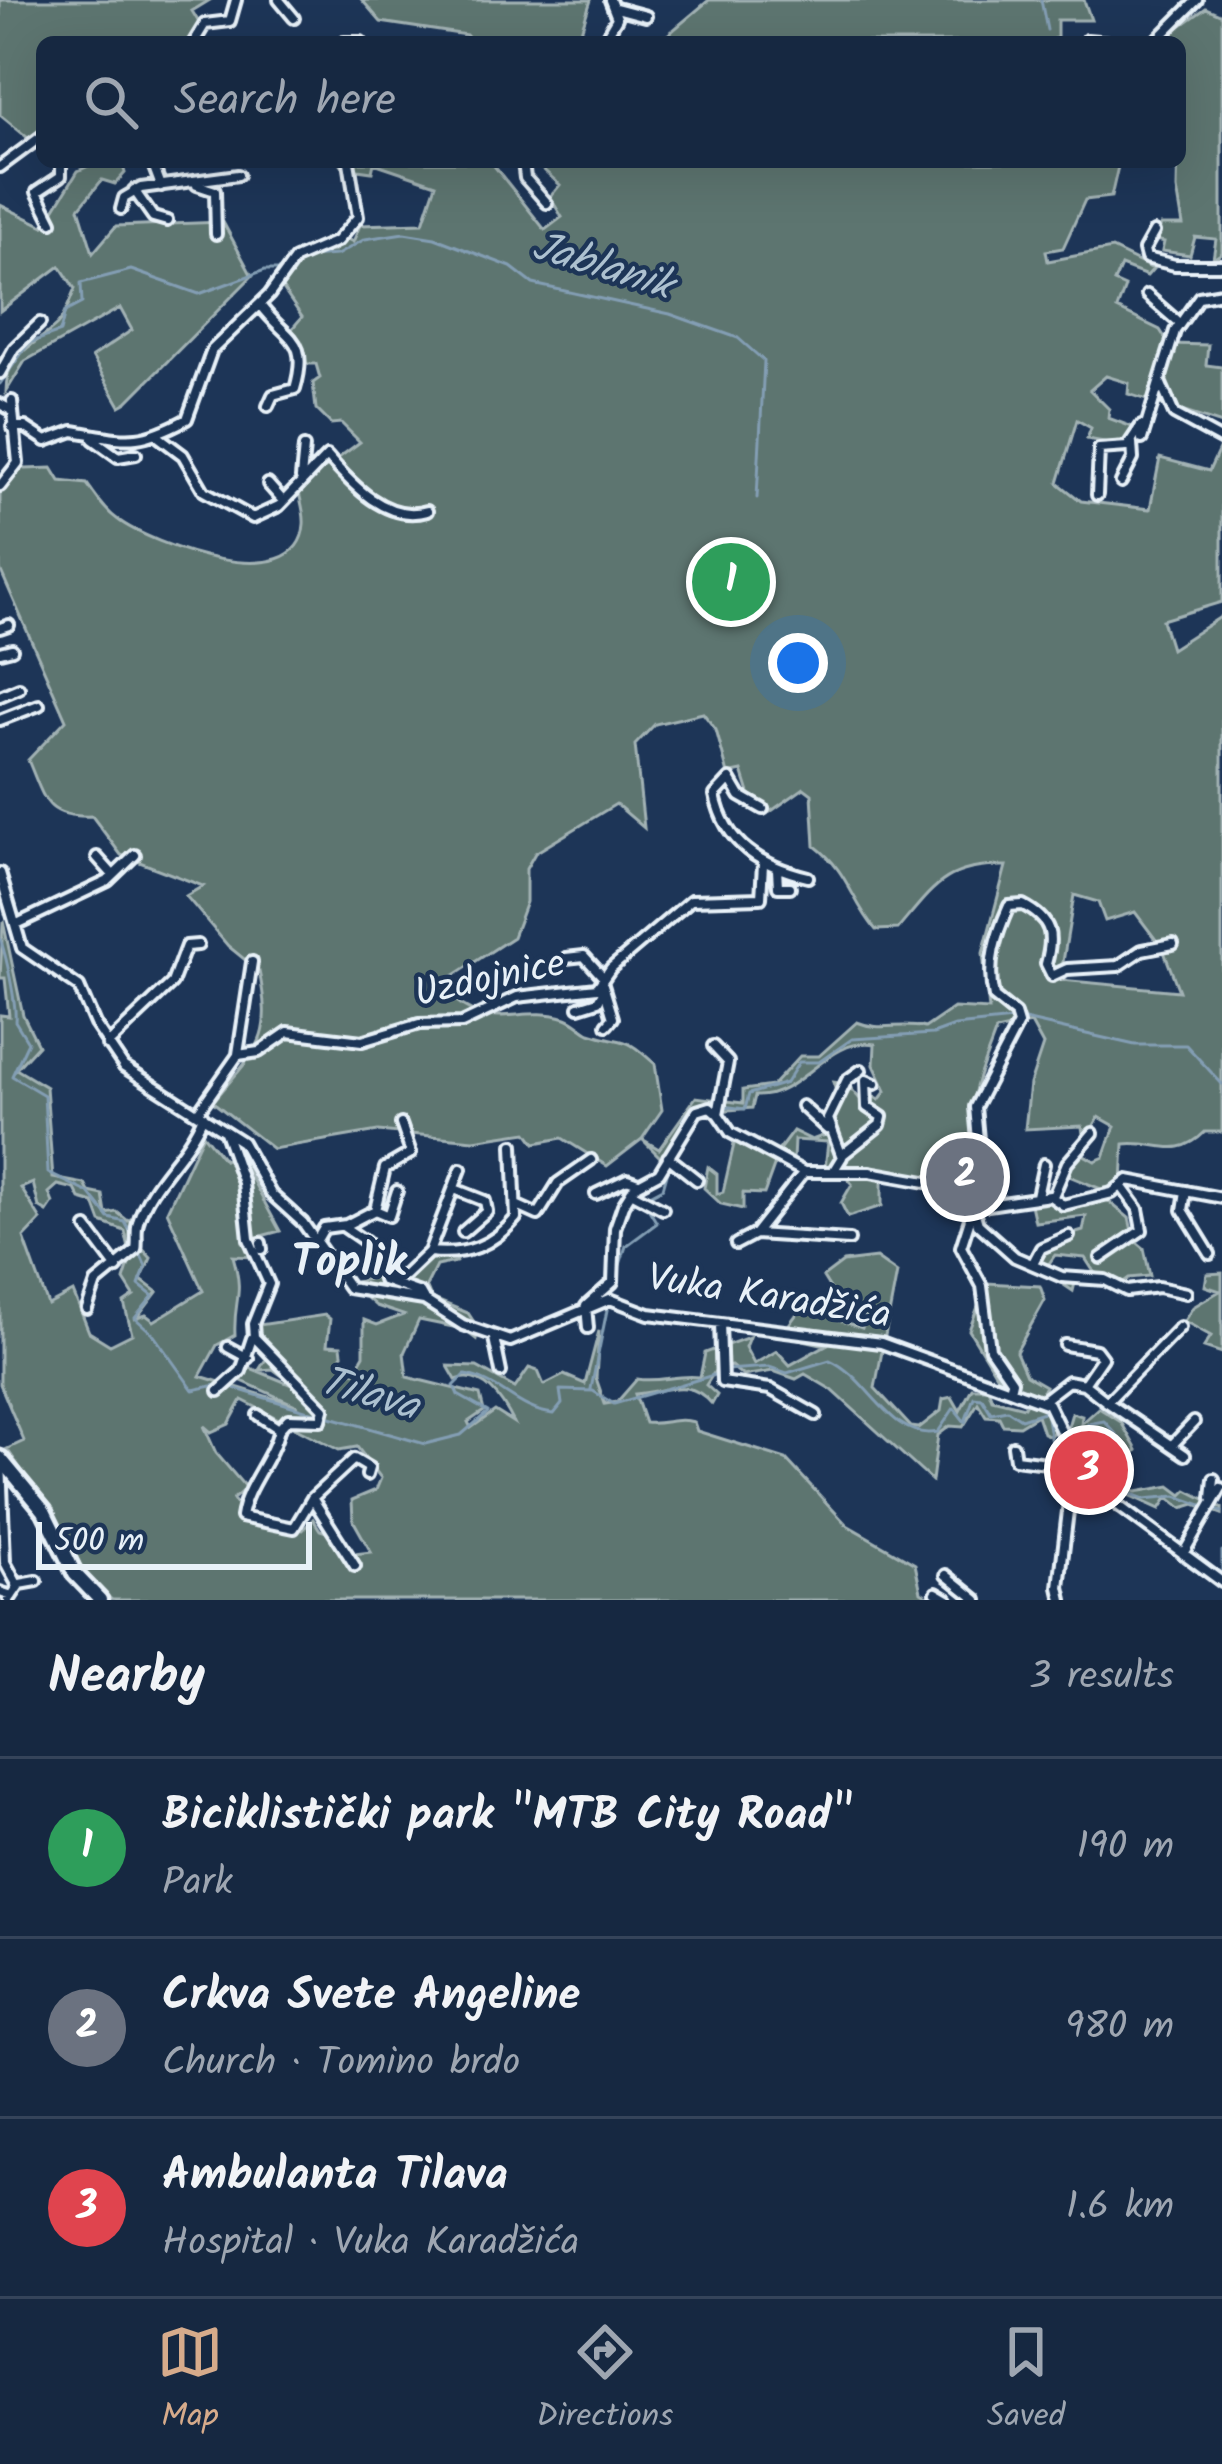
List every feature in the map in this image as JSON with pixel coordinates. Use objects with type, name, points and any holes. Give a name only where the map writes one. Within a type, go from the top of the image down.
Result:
[{"type":"main road","points":[[2,1460],[44,1511],[86,1586],[100,1600]]},
{"type":"street","points":[[198,36],[205,24],[234,16],[236,0]]},
{"type":"street","points":[[279,0],[294,18]]},
{"type":"street","points":[[1161,36],[1197,0]]},
{"type":"street","points":[[607,36],[614,27],[613,4],[646,16]]},
{"type":"street","points":[[214,11],[224,22]]},
{"type":"street","points":[[0,167],[36,140]]},
{"type":"street","points":[[52,222],[38,192],[61,176],[62,168]]},
{"type":"street","points":[[154,168],[162,187]]},
{"type":"street","points":[[212,350],[260,305],[303,252],[337,241],[358,217],[351,168]]},
{"type":"street","points":[[524,168],[525,178],[547,202]]},
{"type":"street","points":[[121,209],[134,190],[238,176]]},
{"type":"street","points":[[195,184],[214,191],[216,234]]},
{"type":"street","points":[[134,190],[153,217],[167,221]]},
{"type":"street","points":[[1154,232],[1144,250],[1146,258],[1174,266],[1222,265]]},
{"type":"street","points":[[1142,439],[1179,323],[1198,297],[1222,293]]},
{"type":"street","points":[[1148,295],[1179,323]]},
{"type":"street","points":[[260,305],[298,345],[302,357],[295,389],[273,395],[268,406]]},
{"type":"street","points":[[0,374],[14,348],[40,323]]},
{"type":"street","points":[[12,427],[26,427],[46,441],[68,431],[92,438],[159,437],[191,414],[212,350],[210,337]]},
{"type":"street","points":[[1160,379],[1174,414],[1222,440]]},
{"type":"street","points":[[0,404],[12,405],[17,466],[0,486]]},
{"type":"street","points":[[1121,482],[1133,459],[1132,443],[1146,422]]},
{"type":"street","points":[[0,436],[14,446]]},
{"type":"street","points":[[159,437],[183,455],[204,490],[256,518],[283,502],[327,456],[346,481],[394,512],[427,511]]},
{"type":"street","points":[[92,438],[118,457],[136,454]]},
{"type":"street","points":[[1097,495],[1101,446],[1132,443]]},
{"type":"street","points":[[301,479],[304,447]]},
{"type":"street","points":[[268,484],[283,502]]},
{"type":"street","points":[[0,652],[12,649]]},
{"type":"street","points":[[0,696],[19,688]]},
{"type":"street","points":[[0,720],[39,705]]},
{"type":"street","points":[[763,809],[736,793],[730,779],[715,793],[738,843],[763,864],[808,877]]},
{"type":"street","points":[[2,935],[113,875],[135,854]]},
{"type":"street","points":[[97,857],[113,875]]},
{"type":"street","name":"Uzdojnice","points":[[238,1055],[259,1052],[294,1031],[362,1041],[419,1024],[463,1023],[517,997],[594,990],[691,900],[761,898],[763,864]]},
{"type":"street","points":[[777,869],[778,887],[790,887]]},
{"type":"street","points":[[0,873],[30,956],[80,987],[107,1045],[124,1067],[242,1142],[271,1194],[316,1242],[332,1275],[358,1291],[424,1300],[494,1338],[501,1372]]},
{"type":"street","points":[[1010,1390],[1012,1381],[990,1349],[982,1286],[961,1247],[980,1162],[977,1101],[1018,1024],[1015,1014],[994,997],[995,935],[1013,904],[1034,911],[1053,934],[1046,964],[1052,976],[1067,969],[1118,967],[1142,950],[1173,944]]},
{"type":"street","points":[[107,1045],[172,983],[186,946],[198,945]]},
{"type":"street","points":[[566,958],[584,956],[603,985],[613,1018],[607,1025]]},
{"type":"street","points":[[87,1309],[96,1283],[137,1249],[138,1222],[151,1192],[178,1162],[200,1114],[238,1055],[252,962]]},
{"type":"street","points":[[579,1007],[598,1001],[603,985]]},
{"type":"street","points":[[712,1046],[728,1061],[720,1109],[731,1133],[804,1172],[927,1179],[962,1187],[982,1204],[1037,1196],[1053,1196],[1063,1204],[1134,1180],[1222,1198]]},
{"type":"street","points":[[828,1129],[847,1081],[862,1070]]},
{"type":"street","points":[[833,1171],[844,1149],[868,1138],[880,1125],[882,1117],[867,1107],[862,1087],[866,1080],[875,1084]]},
{"type":"street","name":"Vuka Karadžića","points":[[586,1306],[613,1282],[615,1228],[631,1192],[659,1172],[697,1111],[706,1106],[720,1109]]},
{"type":"street","points":[[802,1106],[828,1129],[842,1157]]},
{"type":"street","points":[[316,1242],[324,1228],[343,1226],[375,1210],[386,1168],[411,1153],[401,1124]]},
{"type":"street","points":[[222,1387],[248,1358],[268,1284],[250,1240],[243,1183],[224,1129]]},
{"type":"street","points":[[1053,1196],[1067,1163],[1094,1133]]},
{"type":"street","points":[[429,1252],[453,1255],[485,1246],[516,1218],[513,1145]]},
{"type":"street","points":[[668,1157],[697,1180]]},
{"type":"street","points":[[518,1206],[538,1215],[558,1183],[591,1160]]},
{"type":"street","points":[[1037,1196],[1044,1164]]},
{"type":"street","points":[[424,1300],[420,1293],[382,1282],[405,1275],[429,1252],[461,1169]]},
{"type":"street","name":"Vuka Karadžića","points":[[755,1234],[804,1172]]},
{"type":"street","points":[[596,1195],[627,1179],[638,1184]]},
{"type":"street","points":[[796,1183],[802,1196]]},
{"type":"street","points":[[1101,1258],[1142,1230],[1140,1213],[1122,1187]]},
{"type":"street","points":[[456,1190],[485,1201],[487,1211],[463,1232]]},
{"type":"street","points":[[375,1210],[389,1216],[397,1191]]},
{"type":"street","points":[[1186,1191],[1183,1210],[1210,1254]]},
{"type":"street","points":[[631,1192],[663,1209]]},
{"type":"street","points":[[969,1195],[980,1226],[1008,1252],[1062,1277],[1105,1280],[1126,1291],[1158,1287],[1186,1293]]},
{"type":"street","points":[[295,1234],[300,1220]]},
{"type":"street","points":[[343,1226],[366,1242]]},
{"type":"street","points":[[87,1228],[118,1268]]},
{"type":"street","points":[[736,1244],[755,1234]]},
{"type":"street","name":"Vuka Karadžića","points":[[755,1234],[849,1240]]},
{"type":"street","points":[[1034,1261],[1041,1248],[1069,1236]]},
{"type":"street","points":[[250,1240],[263,1245]]},
{"type":"street","name":"Vuka Karadžića","points":[[494,1338],[515,1340],[586,1306],[615,1300],[635,1311],[881,1343],[1042,1401]]},
{"type":"street","points":[[586,1306],[588,1328]]},
{"type":"street","points":[[720,1323],[722,1382],[770,1389],[817,1414]]},
{"type":"street","points":[[1107,1402],[1180,1327]]},
{"type":"street","points":[[252,1331],[266,1353],[322,1402],[324,1415],[288,1419],[279,1429],[276,1451],[246,1495],[240,1515],[294,1528],[312,1498],[354,1459],[369,1468],[367,1475]]},
{"type":"street","points":[[1065,1346],[1102,1354],[1084,1384]]},
{"type":"street","points":[[228,1347],[248,1358]]},
{"type":"street","points":[[1185,1455],[1084,1384],[1068,1381],[1042,1401],[1055,1413],[1079,1475],[1222,1582]]},
{"type":"street","points":[[258,1415],[279,1429]]},
{"type":"street","points":[[1172,1445],[1194,1422]]},
{"type":"street","points":[[1013,1446],[1015,1459],[1063,1465],[1071,1452]]},
{"type":"street","points":[[2,1460],[4,1562],[17,1586]]},
{"type":"street","points":[[1062,1600],[1059,1587],[1070,1495],[1079,1475]]},
{"type":"street","points":[[1209,1505],[1214,1479]]},
{"type":"street","points":[[1182,1555],[1221,1488]]},
{"type":"street","points":[[312,1498],[355,1566]]},
{"type":"street","points":[[946,1575],[977,1600]]},
{"type":"street","points":[[0,1592],[10,1598],[17,1586],[37,1581]]},
{"type":"street","points":[[936,1593],[948,1600]]},
{"type":"green space","points":[[0,0],[210,0],[192,11],[201,26],[195,36],[36,36],[36,142],[0,115]]},
{"type":"green space","points":[[362,0],[591,0],[580,34],[467,36],[381,22]]},
{"type":"green space","points":[[709,0],[1084,0],[1091,20],[1057,20],[1057,36],[666,36]]},
{"type":"green space","points":[[1206,8],[1222,15],[1222,253],[1213,259],[1216,239],[1195,237],[1190,255],[1162,251],[1164,242],[1155,240],[1161,225],[1183,225],[1177,189],[1177,168],[1186,168],[1186,36],[1166,36]]},
{"type":"green space","points":[[124,168],[125,173],[115,184],[102,180],[79,208],[93,253],[116,226],[223,222],[252,276],[120,406],[92,357],[132,330],[120,308],[25,361],[6,392],[15,360],[57,325],[75,289],[60,266],[0,311],[0,205],[44,226],[78,171]]},
{"type":"green space","points":[[389,168],[496,168],[545,230],[562,217],[550,197],[560,185],[542,168],[1118,168],[1111,197],[1085,200],[1063,248],[1046,251],[1048,261],[1112,249],[1153,269],[1147,276],[1121,266],[1114,282],[1125,287],[1117,309],[1160,330],[1169,344],[1208,345],[1206,365],[1222,367],[1222,424],[1128,394],[1129,383],[1106,376],[1090,390],[1109,409],[1108,418],[1138,429],[1127,446],[1087,439],[1091,428],[1077,420],[1058,483],[1081,501],[1150,509],[1160,458],[1209,471],[1222,443],[1222,602],[1162,620],[1171,649],[1222,616],[1222,1132],[1205,1132],[1185,1146],[1124,1144],[1122,1181],[1108,1201],[1129,1218],[1134,1240],[1144,1248],[1150,1276],[1129,1278],[1117,1287],[1100,1281],[1085,1258],[1055,1255],[1048,1265],[1065,1276],[1077,1275],[1073,1291],[1028,1261],[1039,1244],[1083,1231],[1086,1216],[1035,1222],[1030,1200],[1052,1198],[1058,1205],[1101,1189],[1069,1176],[1067,1166],[1077,1151],[1095,1161],[1104,1157],[1115,1126],[1099,1117],[1084,1142],[1082,1126],[1025,1129],[1030,1084],[1043,1045],[1031,1023],[996,1031],[977,1083],[973,1128],[985,1165],[966,1163],[947,1180],[882,1179],[882,1206],[848,1217],[841,1203],[852,1184],[834,1165],[825,1169],[828,1142],[794,1140],[793,1160],[777,1158],[764,1194],[743,1193],[743,1209],[721,1204],[704,1188],[708,1167],[717,1174],[717,1194],[723,1192],[735,1140],[772,1159],[793,1131],[812,1140],[825,1135],[822,1115],[837,1094],[833,1082],[847,1084],[859,1098],[870,1094],[879,1100],[886,1091],[874,1065],[875,1044],[842,1049],[786,1088],[755,1096],[752,1108],[704,1112],[663,1160],[642,1139],[607,1166],[562,1138],[535,1143],[527,1132],[474,1140],[378,1131],[273,1149],[213,1102],[251,1056],[263,1030],[259,971],[228,946],[186,896],[203,886],[121,855],[92,816],[65,814],[43,796],[28,760],[66,720],[0,569],[0,479],[15,463],[12,447],[25,469],[52,468],[60,481],[87,484],[117,519],[189,552],[251,562],[277,559],[296,547],[304,524],[298,488],[360,442],[341,423],[331,424],[316,409],[313,383],[320,378],[316,364],[299,364],[290,331],[302,317],[280,285],[298,256],[334,251],[345,238],[353,242],[360,225],[423,223],[436,184]],"holes":[[[703,713],[716,730],[728,774],[742,771],[749,793],[770,812],[804,788],[812,794],[815,846],[835,866],[876,930],[898,929],[933,889],[955,874],[1006,866],[983,953],[989,1010],[954,1008],[925,1028],[857,1022],[819,1056],[800,1056],[772,1086],[743,1090],[743,1103],[696,1097],[659,1149],[642,1139],[662,1110],[655,1064],[630,1044],[549,1014],[474,1012],[444,989],[447,980],[513,937],[526,902],[526,869],[535,853],[616,804],[644,828],[635,745],[655,724]],[[1074,895],[1098,902],[1105,921],[1135,912],[1163,949],[1179,991],[1060,980]]]},
{"type":"green space","points":[[3,921],[23,1015],[38,1045],[16,1069],[46,1087],[53,1178],[85,1184],[89,1192],[103,1195],[106,1214],[117,1212],[128,1221],[138,1214],[138,1244],[151,1258],[141,1280],[157,1292],[137,1318],[146,1315],[154,1321],[203,1291],[167,1211],[203,1134],[224,1160],[238,1153],[280,1231],[246,1240],[254,1257],[233,1256],[238,1290],[235,1335],[217,1345],[200,1376],[298,1406],[242,1381],[248,1367],[297,1387],[273,1369],[259,1370],[266,1359],[257,1349],[259,1325],[325,1315],[330,1319],[327,1345],[341,1346],[344,1369],[354,1372],[364,1355],[364,1320],[377,1325],[403,1315],[376,1306],[350,1283],[394,1273],[406,1276],[426,1256],[462,1254],[456,1262],[436,1266],[426,1286],[431,1298],[468,1313],[478,1328],[476,1339],[463,1329],[419,1320],[404,1353],[407,1377],[480,1395],[484,1411],[468,1422],[471,1428],[495,1411],[514,1423],[484,1383],[456,1380],[448,1366],[477,1367],[515,1388],[529,1368],[538,1371],[544,1385],[564,1375],[585,1384],[599,1331],[596,1378],[605,1404],[617,1402],[637,1379],[700,1377],[705,1353],[749,1337],[745,1347],[754,1364],[777,1351],[790,1365],[826,1345],[781,1335],[802,1307],[862,1328],[866,1317],[838,1301],[823,1277],[843,1262],[876,1258],[897,1273],[875,1388],[911,1427],[919,1428],[941,1411],[943,1399],[952,1397],[960,1411],[972,1388],[988,1388],[992,1399],[1024,1407],[1030,1395],[1002,1384],[969,1330],[987,1283],[1040,1286],[1045,1300],[1016,1352],[1026,1375],[1045,1386],[1039,1398],[1055,1430],[1050,1436],[1043,1433],[1037,1415],[1019,1426],[1003,1425],[999,1417],[986,1416],[978,1403],[963,1427],[950,1426],[938,1435],[932,1481],[832,1390],[805,1374],[796,1379],[773,1371],[743,1376],[731,1366],[715,1371],[706,1385],[717,1395],[712,1404],[686,1388],[635,1394],[645,1423],[694,1422],[697,1431],[786,1459],[847,1525],[915,1564],[921,1592],[935,1600],[112,1600],[86,1576],[64,1532],[7,1449],[24,1441],[0,1384],[0,1015],[9,1016],[5,978],[0,978]],"holes":[[[33,1183],[39,1207],[47,1212],[53,1203],[49,1193],[58,1185],[75,1189],[80,1199],[94,1203],[101,1222],[125,1231],[131,1258],[124,1280],[134,1296],[124,1303],[132,1334],[110,1345],[89,1332],[73,1292],[48,1305],[24,1238],[41,1220],[21,1188]],[[242,1400],[339,1450],[357,1447],[381,1478],[376,1490],[352,1500],[353,1520],[371,1552],[346,1555],[333,1534],[320,1530],[313,1519],[303,1530],[247,1521],[233,1499],[246,1488],[216,1453],[204,1426],[211,1432],[229,1424]]]},
{"type":"green space","points":[[1222,1273],[1222,1353],[1204,1347],[1211,1336],[1184,1321],[1193,1307],[1220,1291],[1205,1286],[1207,1274]]},
{"type":"green space","points":[[1099,1408],[1121,1422],[1137,1450],[1125,1465],[1128,1488],[1136,1492],[1170,1486],[1182,1495],[1187,1490],[1222,1508],[1222,1514],[1195,1504],[1182,1508],[1168,1497],[1160,1509],[1115,1489],[1120,1478],[1116,1454],[1123,1449],[1114,1432],[1088,1427],[1074,1447],[1069,1444],[1076,1437],[1066,1433],[1072,1413],[1082,1416],[1081,1424]]},
{"type":"waterway","points":[[1041,0],[1047,30]]},
{"type":"waterway","name":"Jablanik","points":[[309,257],[337,255],[365,239],[404,233],[435,238],[511,267],[533,284],[670,314],[738,338],[764,361],[757,498]]},
{"type":"waterway","name":"Jablanik","points":[[0,384],[29,343],[60,332],[65,312],[82,303],[81,283],[131,270],[199,294],[265,270],[281,270]]},
{"type":"waterway","name":"Tilava","points":[[0,939],[15,1021],[28,1042],[12,1076],[44,1095],[48,1173],[89,1193],[109,1218],[125,1222],[133,1237]]},
{"type":"waterway","points":[[1020,1019],[1135,1045],[1186,1045],[1222,1084]]},
{"type":"waterway","points":[[666,1154],[686,1115],[701,1103],[745,1109],[749,1094],[786,1083],[799,1062],[819,1062],[852,1039],[933,1034],[955,1026],[1013,1020]]},
{"type":"waterway","points":[[648,1196],[663,1188],[670,1163]]},
{"type":"waterway","points":[[610,1296],[626,1246],[657,1223],[646,1205]]},
{"type":"waterway","name":"Tilava","points":[[139,1251],[146,1267],[139,1285],[153,1296],[135,1318],[153,1334],[193,1390],[221,1384]]},
{"type":"waterway","points":[[591,1389],[608,1305]]},
{"type":"waterway","name":"Tilava","points":[[726,1370],[769,1367],[787,1373],[830,1360],[893,1418],[921,1432],[938,1432],[954,1408],[965,1422],[974,1397],[982,1398],[991,1413],[1007,1410],[1021,1419],[1046,1411],[1052,1450],[1076,1444],[1088,1424],[1104,1421],[1127,1446],[1121,1465],[1124,1491],[1144,1499],[1176,1496],[1222,1512]]},
{"type":"waterway","name":"Tilava","points":[[327,1416],[425,1444],[461,1435],[488,1412],[458,1395],[454,1386],[465,1375],[529,1407],[554,1414],[562,1404],[560,1390],[593,1391],[614,1404],[717,1374]]},
{"type":"waterway","name":"Tilava","points":[[230,1387],[318,1414]]},
{"type":"waterway","points":[[1222,1551],[1222,1572]]},
{"type":"place","name":"Biciklistički park \"MTB City Road\"","points":[[731,582]]},
{"type":"place","name":"Crkva Svete Angeline","points":[[965,1177]]},
{"type":"place","name":"Ambulanta Tilava","points":[[1089,1470]]},
{"type":"district","name":"Toplik","points":[[349,1264]]}]
